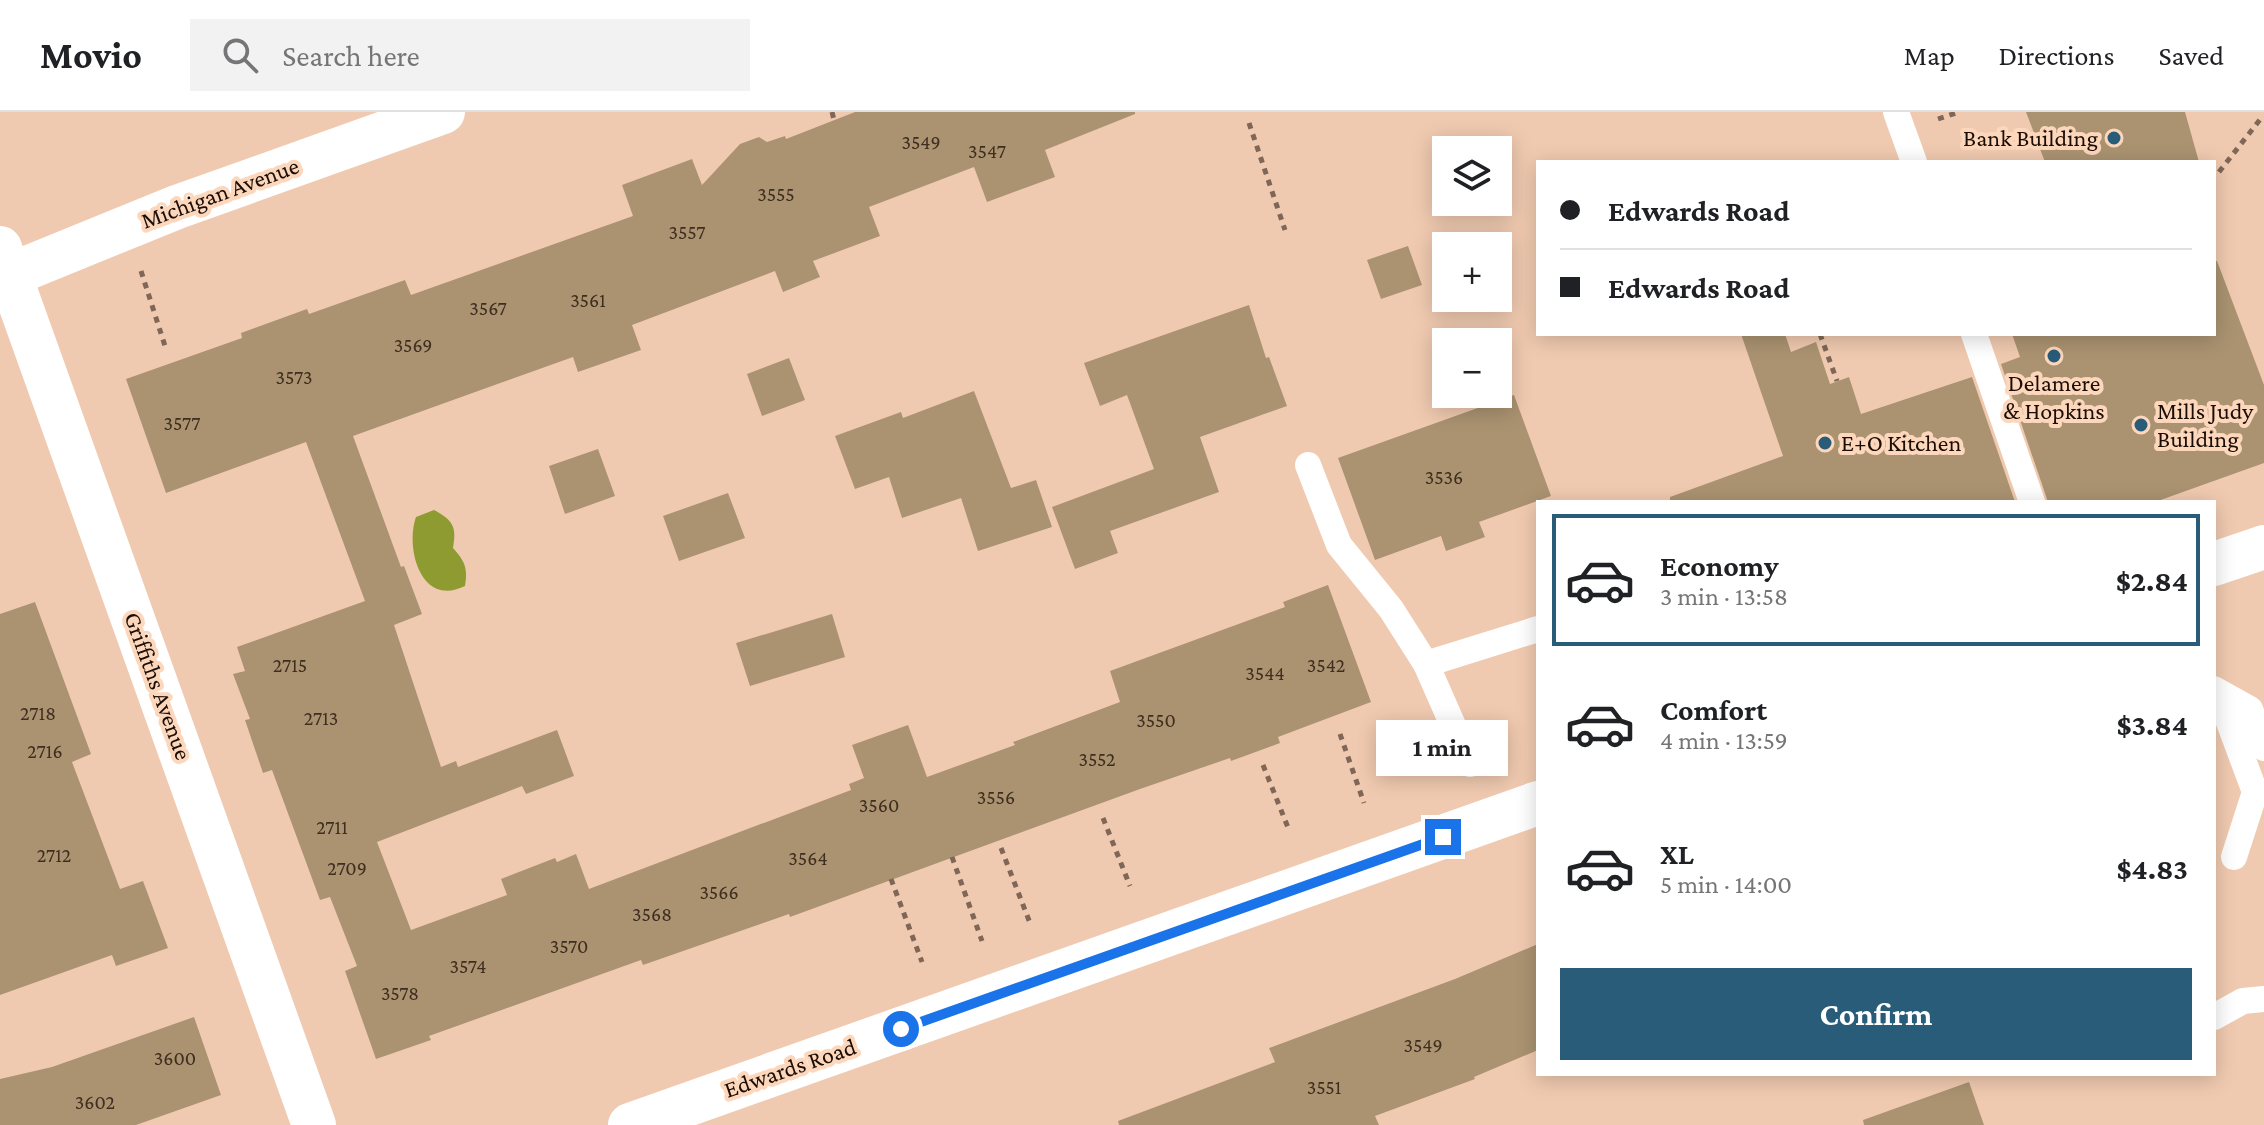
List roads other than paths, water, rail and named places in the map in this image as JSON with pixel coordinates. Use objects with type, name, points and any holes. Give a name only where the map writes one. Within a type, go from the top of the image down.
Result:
[{"type":"street","name":"Michigan Avenue","points":[[3,267],[128,227],[443,112]]},
{"type":"street","name":"Griffiths Avenue","points":[[3,267],[116,567],[314,1125]]},
{"type":"street","points":[[2216,563],[2264,547]]},
{"type":"street","name":"Edwards Road","points":[[630,1125],[1536,804]]},
{"type":"lane","points":[[1896,112],[1913,160]]},
{"type":"lane","points":[[1975,336],[2031,500]]},
{"type":"lane","points":[[1308,465],[1339,545],[1391,609],[1426,664],[1470,764]]},
{"type":"lane","points":[[1426,664],[1536,630]]},
{"type":"lane","points":[[2216,690],[2250,709],[2264,748]]},
{"type":"lane","points":[[2216,706],[2227,717],[2255,792],[2234,857],[2264,807]]},
{"type":"lane","points":[[2216,1016],[2243,1001],[2264,999]]},
{"type":"place","name":"Bank Building","points":[[2114,138]]},
{"type":"place","name":"Delamere & Hopkins","points":[[2054,356]]},
{"type":"place","name":"Mills Judy Building","points":[[2141,425]]},
{"type":"place","name":"E+O Kitchen","points":[[1825,443]]}]
